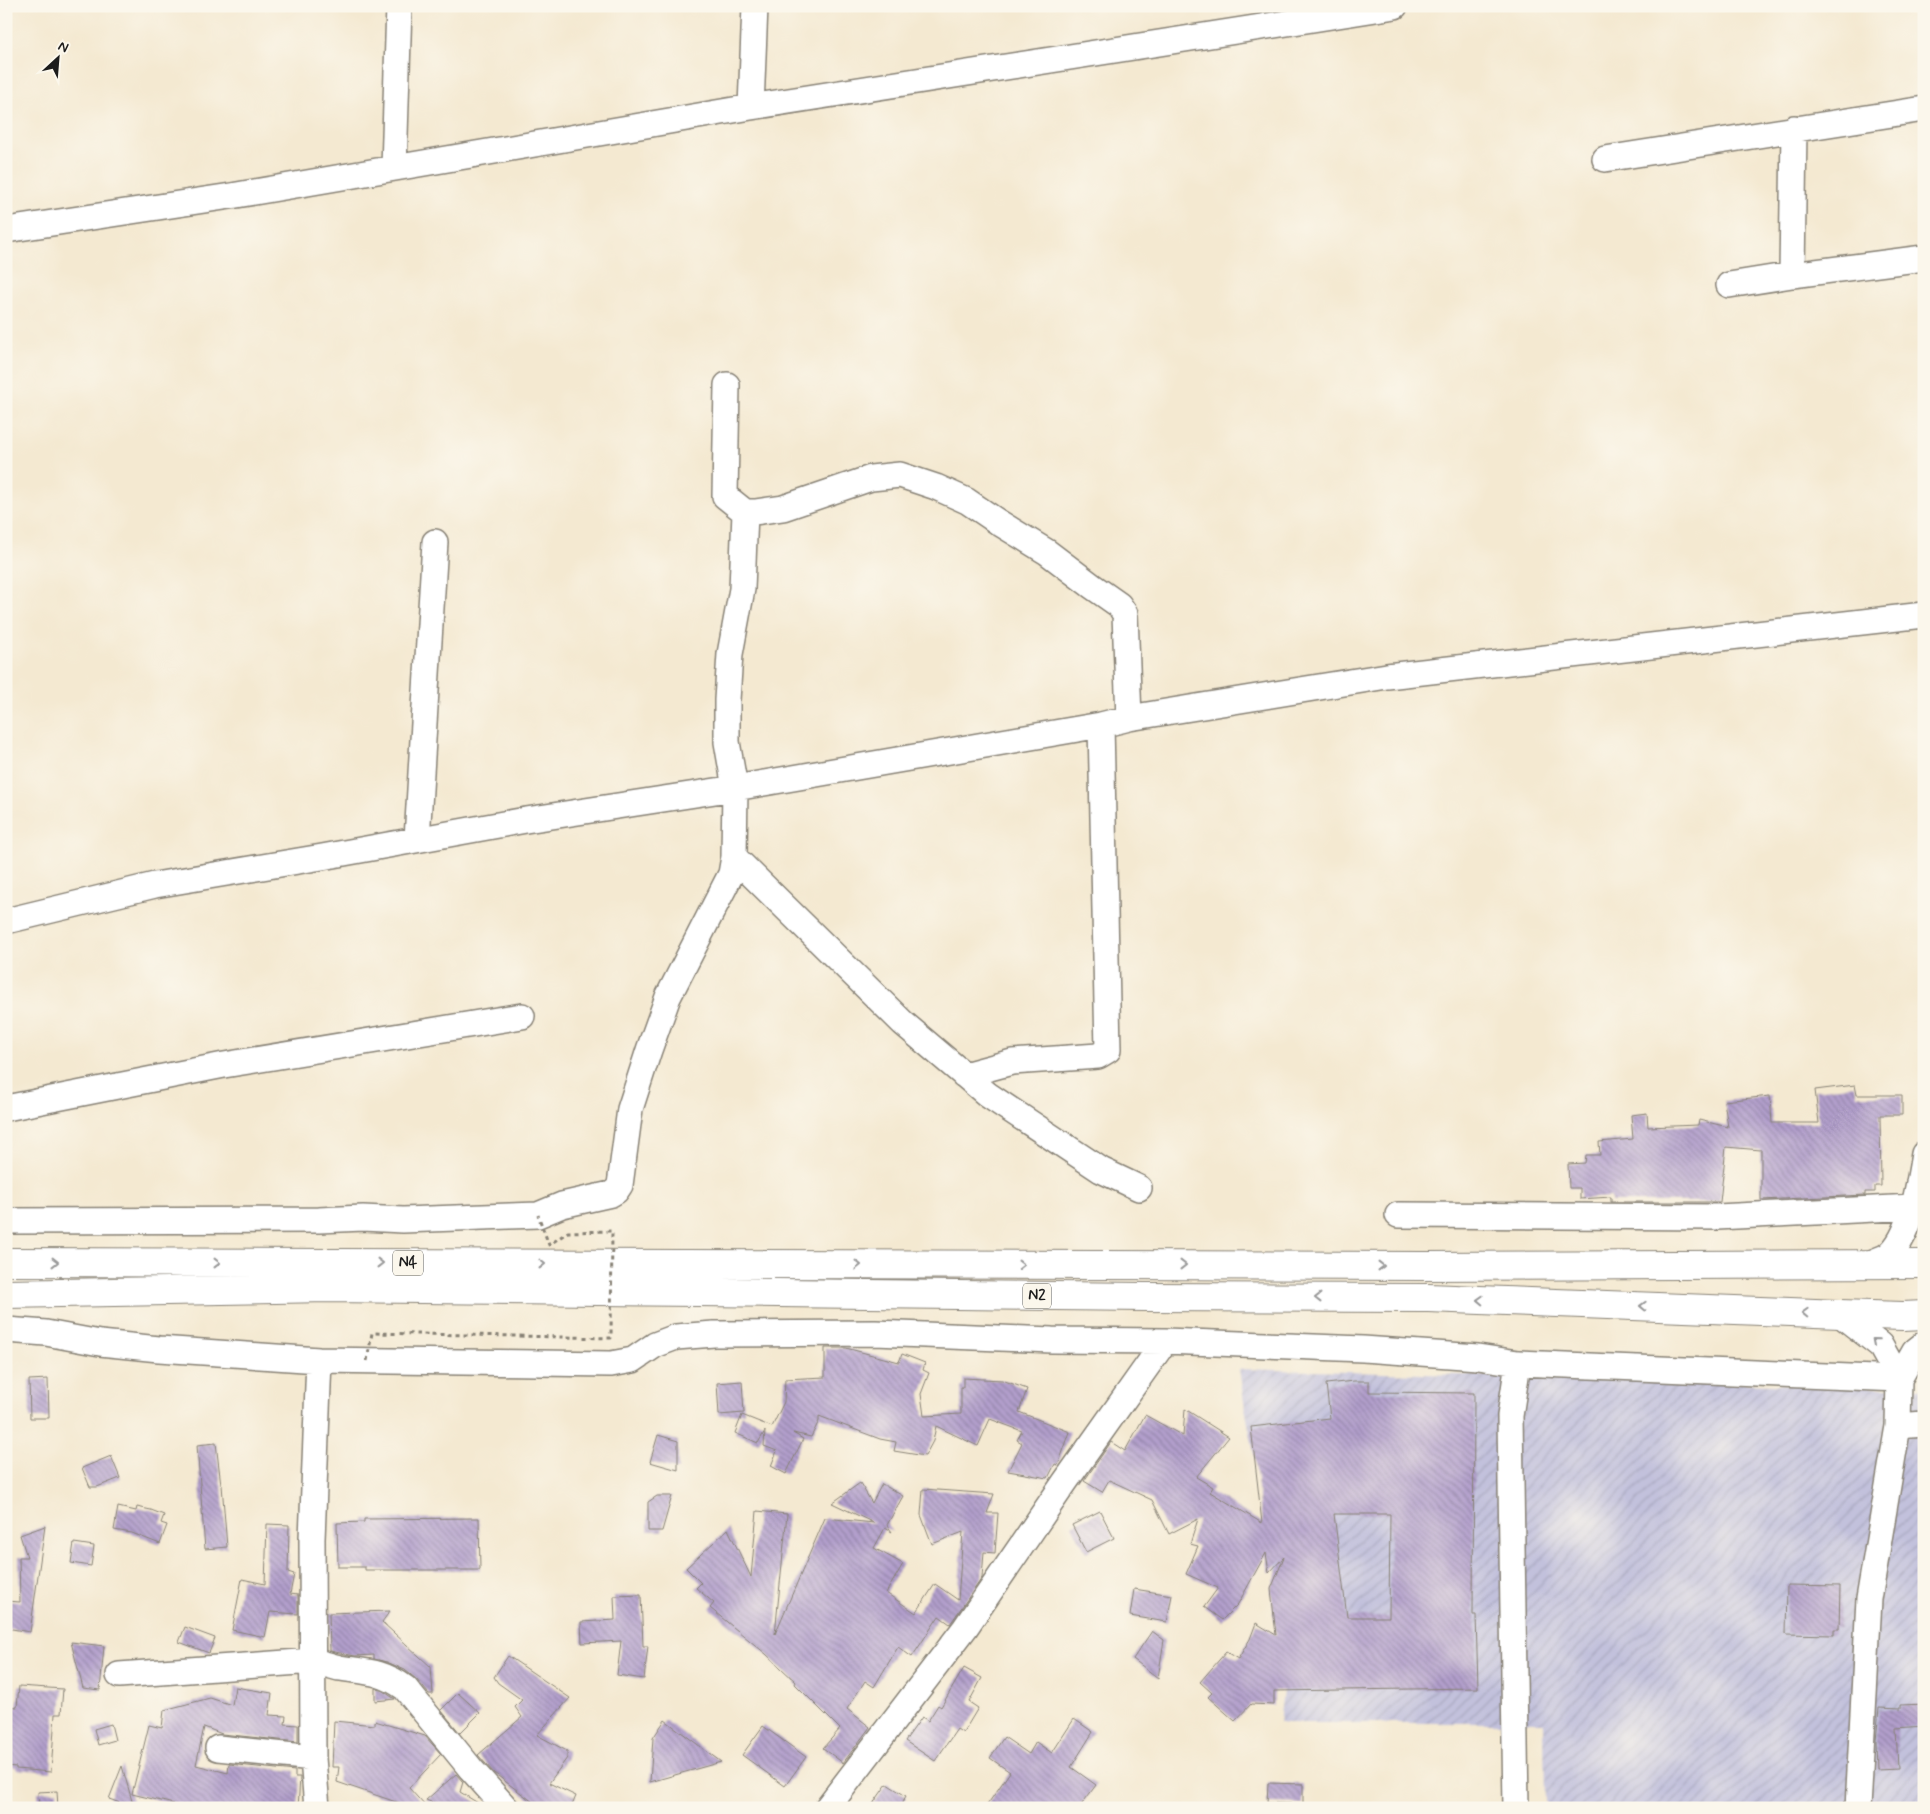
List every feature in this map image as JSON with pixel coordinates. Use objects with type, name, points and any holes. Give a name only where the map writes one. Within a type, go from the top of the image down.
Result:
[{"type":"highway","name":"N4","points":[[6,1262],[810,1264]]},
{"type":"highway","name":"N2","points":[[810,1264],[1435,1266],[1924,1264]]},
{"type":"highway","name":"N2","points":[[6,1294],[328,1288],[1145,1297],[1428,1298],[1840,1314],[1924,1315]]},
{"type":"street","points":[[394,168],[399,6]]},
{"type":"street","points":[[751,107],[756,6]]},
{"type":"street","points":[[6,230],[231,196],[751,107],[1395,6]]},
{"type":"street","points":[[1605,159],[1924,109]]},
{"type":"street","points":[[1792,275],[1794,128]]},
{"type":"street","points":[[1729,285],[1924,258]]},
{"type":"street","points":[[727,385],[725,496],[737,507],[745,512],[783,508],[870,478],[900,475],[936,487],[967,501],[1047,552],[1119,605],[1125,614],[1129,718]]},
{"type":"street","points":[[6,1222],[363,1218],[403,1220],[538,1215],[562,1204],[610,1194],[616,1191],[620,1185],[630,1109],[668,997],[731,874],[734,857],[734,788],[727,742],[727,700],[730,654],[742,589],[745,512]]},
{"type":"street","points":[[417,839],[435,542]]},
{"type":"street","points":[[6,921],[155,885],[417,839],[734,788],[1129,718],[1387,676],[1924,615]]},
{"type":"street","points":[[964,1075],[1012,1062],[1098,1056],[1108,1050],[1101,724]]},
{"type":"street","points":[[734,857],[903,1023],[988,1095],[1101,1170],[1139,1188]]},
{"type":"street","points":[[6,1108],[224,1064],[522,1016]]},
{"type":"street","points":[[1869,1264],[1887,1256],[1902,1239],[1921,1183],[1924,1154]]},
{"type":"street","points":[[1398,1215],[1717,1217],[1913,1207]]},
{"type":"street","points":[[1913,1207],[1924,1229]]},
{"type":"street","points":[[1840,1314],[1880,1345],[1899,1379]]},
{"type":"street","points":[[6,1330],[46,1333],[100,1343],[159,1349],[260,1354],[319,1360],[611,1364],[633,1360],[654,1345],[676,1337],[714,1334],[875,1333],[1052,1340],[1165,1341],[1363,1349],[1478,1357],[1518,1363],[1899,1379]]},
{"type":"street","points":[[828,1808],[965,1628],[1165,1341]]},
{"type":"street","points":[[1858,1808],[1869,1599],[1898,1426],[1899,1379],[1915,1351],[1924,1344]]},
{"type":"street","points":[[316,1808],[313,1758],[312,1539],[319,1360]]},
{"type":"street","points":[[1516,1808],[1510,1416],[1518,1363]]},
{"type":"street","points":[[1898,1426],[1924,1424]]},
{"type":"street","points":[[119,1675],[313,1661],[376,1673],[392,1678],[405,1688],[471,1770],[506,1808]]},
{"type":"street","points":[[218,1748],[313,1758]]},
{"type":"path","points":[[367,1360],[372,1333],[611,1338],[612,1231],[568,1232],[549,1245],[538,1215]]},
{"type":"shaded area","points":[[1239,1369],[1924,1388],[1924,1808],[1545,1808],[1544,1723],[1279,1723],[1290,1636]]},
{"type":"building","points":[[1855,1085],[1857,1095],[1902,1095],[1902,1115],[1880,1115],[1881,1186],[1875,1186],[1875,1192],[1865,1192],[1865,1195],[1761,1200],[1761,1150],[1726,1147],[1720,1202],[1611,1202],[1611,1197],[1580,1199],[1580,1188],[1569,1188],[1568,1164],[1585,1163],[1586,1155],[1600,1155],[1599,1142],[1633,1139],[1631,1115],[1647,1113],[1648,1127],[1698,1125],[1699,1120],[1728,1127],[1724,1101],[1770,1096],[1772,1123],[1819,1123],[1815,1090]]},
{"type":"building","points":[[825,1348],[846,1348],[899,1362],[902,1354],[925,1363],[923,1370],[929,1373],[921,1394],[924,1416],[961,1414],[963,1378],[1002,1380],[1027,1389],[1019,1412],[1070,1432],[1058,1465],[1055,1464],[1048,1478],[1008,1471],[1022,1443],[1017,1440],[1022,1431],[990,1419],[978,1446],[936,1426],[933,1441],[925,1456],[894,1451],[896,1442],[880,1439],[819,1416],[819,1421],[811,1437],[793,1433],[803,1439],[786,1474],[771,1466],[777,1451],[764,1446],[765,1431],[758,1443],[735,1433],[742,1415],[772,1427],[784,1402],[785,1379],[825,1377]]},
{"type":"building","points":[[48,1379],[49,1418],[30,1418],[29,1380]]},
{"type":"building","points":[[742,1381],[744,1413],[719,1415],[717,1383]]},
{"type":"building","points":[[1369,1381],[1369,1392],[1474,1393],[1473,1615],[1476,1615],[1478,1688],[1274,1691],[1274,1705],[1251,1704],[1235,1721],[1208,1697],[1212,1693],[1200,1682],[1226,1652],[1238,1659],[1250,1639],[1256,1623],[1276,1635],[1271,1589],[1284,1557],[1269,1573],[1266,1553],[1238,1604],[1222,1620],[1204,1607],[1218,1588],[1186,1574],[1198,1546],[1190,1544],[1198,1519],[1169,1534],[1152,1500],[1109,1480],[1102,1492],[1084,1481],[1111,1442],[1125,1451],[1145,1415],[1183,1436],[1185,1409],[1229,1437],[1196,1477],[1213,1487],[1210,1492],[1262,1523],[1251,1427],[1330,1418],[1326,1384]],"holes":[[[1334,1514],[1390,1514],[1389,1617],[1347,1617]]]},
{"type":"building","points":[[658,1435],[678,1441],[678,1470],[650,1462]]},
{"type":"building","points":[[216,1443],[222,1485],[227,1547],[205,1549],[197,1445]]},
{"type":"building","points":[[111,1456],[120,1478],[97,1487],[90,1487],[82,1468]]},
{"type":"building","points":[[860,1483],[872,1503],[882,1484],[903,1496],[887,1525],[892,1532],[885,1528],[874,1548],[903,1564],[886,1593],[916,1613],[935,1584],[958,1600],[963,1532],[932,1544],[921,1515],[923,1489],[994,1494],[987,1513],[998,1513],[995,1553],[984,1552],[982,1578],[950,1624],[939,1616],[912,1657],[898,1647],[874,1687],[865,1681],[847,1709],[870,1727],[843,1763],[823,1748],[840,1729],[795,1684],[796,1682],[766,1654],[710,1608],[714,1603],[696,1588],[701,1583],[686,1568],[728,1529],[751,1577],[757,1511],[787,1514],[775,1634],[825,1518],[874,1523],[832,1503]]},
{"type":"building","points":[[657,1496],[672,1496],[662,1531],[648,1531],[648,1502]]},
{"type":"building","points":[[118,1507],[136,1511],[137,1507],[164,1515],[161,1523],[167,1525],[160,1544],[132,1533],[114,1530]]},
{"type":"building","points":[[1100,1511],[1114,1538],[1086,1552],[1072,1525]]},
{"type":"building","points":[[479,1518],[480,1570],[365,1570],[365,1567],[338,1567],[337,1523],[364,1522],[364,1519]]},
{"type":"building","points":[[267,1524],[289,1525],[288,1572],[294,1574],[290,1594],[298,1595],[298,1614],[270,1612],[265,1637],[232,1630],[242,1579],[265,1584]]},
{"type":"building","points":[[45,1526],[30,1632],[6,1628],[6,1601],[20,1602],[19,1557],[27,1557],[20,1535]]},
{"type":"building","points":[[74,1543],[94,1546],[91,1566],[71,1563]]},
{"type":"building","points":[[1787,1585],[1840,1586],[1839,1629],[1834,1629],[1834,1635],[1786,1634]]},
{"type":"building","points":[[1134,1589],[1172,1595],[1167,1622],[1130,1616]]},
{"type":"building","points":[[641,1595],[643,1646],[648,1646],[644,1679],[617,1675],[621,1641],[582,1643],[581,1622],[615,1620],[614,1596]]},
{"type":"building","points":[[390,1611],[382,1622],[431,1667],[433,1694],[429,1694],[405,1670],[387,1662],[374,1659],[374,1655],[355,1656],[330,1651],[329,1613]]},
{"type":"building","points":[[185,1627],[215,1638],[209,1653],[179,1642]]},
{"type":"building","points":[[1152,1631],[1164,1640],[1158,1678],[1133,1659]]},
{"type":"building","points":[[71,1642],[104,1646],[100,1690],[83,1688]]},
{"type":"building","points":[[508,1656],[570,1698],[537,1735],[567,1751],[567,1758],[549,1783],[576,1796],[571,1808],[541,1808],[494,1773],[478,1755],[522,1717],[515,1707],[522,1700],[498,1683],[494,1677]]},
{"type":"building","points":[[964,1668],[982,1678],[969,1702],[978,1708],[963,1733],[957,1729],[935,1761],[905,1741],[922,1717],[928,1721],[938,1705],[941,1707]]},
{"type":"building","points":[[19,1686],[63,1689],[61,1714],[55,1714],[51,1772],[16,1769],[16,1767],[6,1766],[6,1706],[17,1707]]},
{"type":"building","points":[[235,1687],[272,1693],[269,1715],[286,1716],[285,1724],[298,1725],[298,1742],[222,1734],[204,1727],[196,1765],[228,1773],[229,1764],[295,1771],[295,1777],[300,1777],[298,1808],[262,1808],[240,1805],[240,1808],[173,1808],[174,1804],[132,1794],[149,1725],[162,1728],[164,1710],[210,1698],[232,1705]]},
{"type":"building","points":[[375,1688],[383,1691],[395,1699],[375,1701]]},
{"type":"building","points":[[458,1693],[480,1713],[460,1733],[441,1710]]},
{"type":"building","points":[[1924,1704],[1924,1726],[1896,1728],[1898,1768],[1877,1769],[1876,1741],[1879,1708],[1901,1709],[1901,1705]]},
{"type":"building","points":[[1074,1719],[1093,1732],[1071,1767],[1096,1785],[1079,1808],[985,1808],[1010,1772],[990,1758],[1004,1737],[1029,1754],[1036,1742],[1052,1753]]},
{"type":"building","points":[[665,1720],[721,1762],[650,1782],[653,1738]]},
{"type":"building","points":[[334,1721],[375,1725],[375,1721],[425,1736],[441,1754],[409,1788],[427,1808],[414,1808],[337,1782],[339,1767],[332,1767]]},
{"type":"building","points":[[111,1724],[115,1740],[98,1745],[94,1729]]},
{"type":"building","points":[[763,1726],[806,1757],[785,1786],[742,1755]]},
{"type":"building","points":[[122,1766],[134,1808],[109,1799]]},
{"type":"building","points":[[456,1774],[463,1782],[460,1792],[486,1808],[446,1808],[426,1800]]},
{"type":"building","points":[[1268,1783],[1303,1784],[1303,1804],[1267,1803]]},
{"type":"building","points":[[887,1784],[906,1796],[899,1808],[870,1808]]},
{"type":"building","points":[[57,1791],[58,1808],[39,1808],[38,1792]]}]
